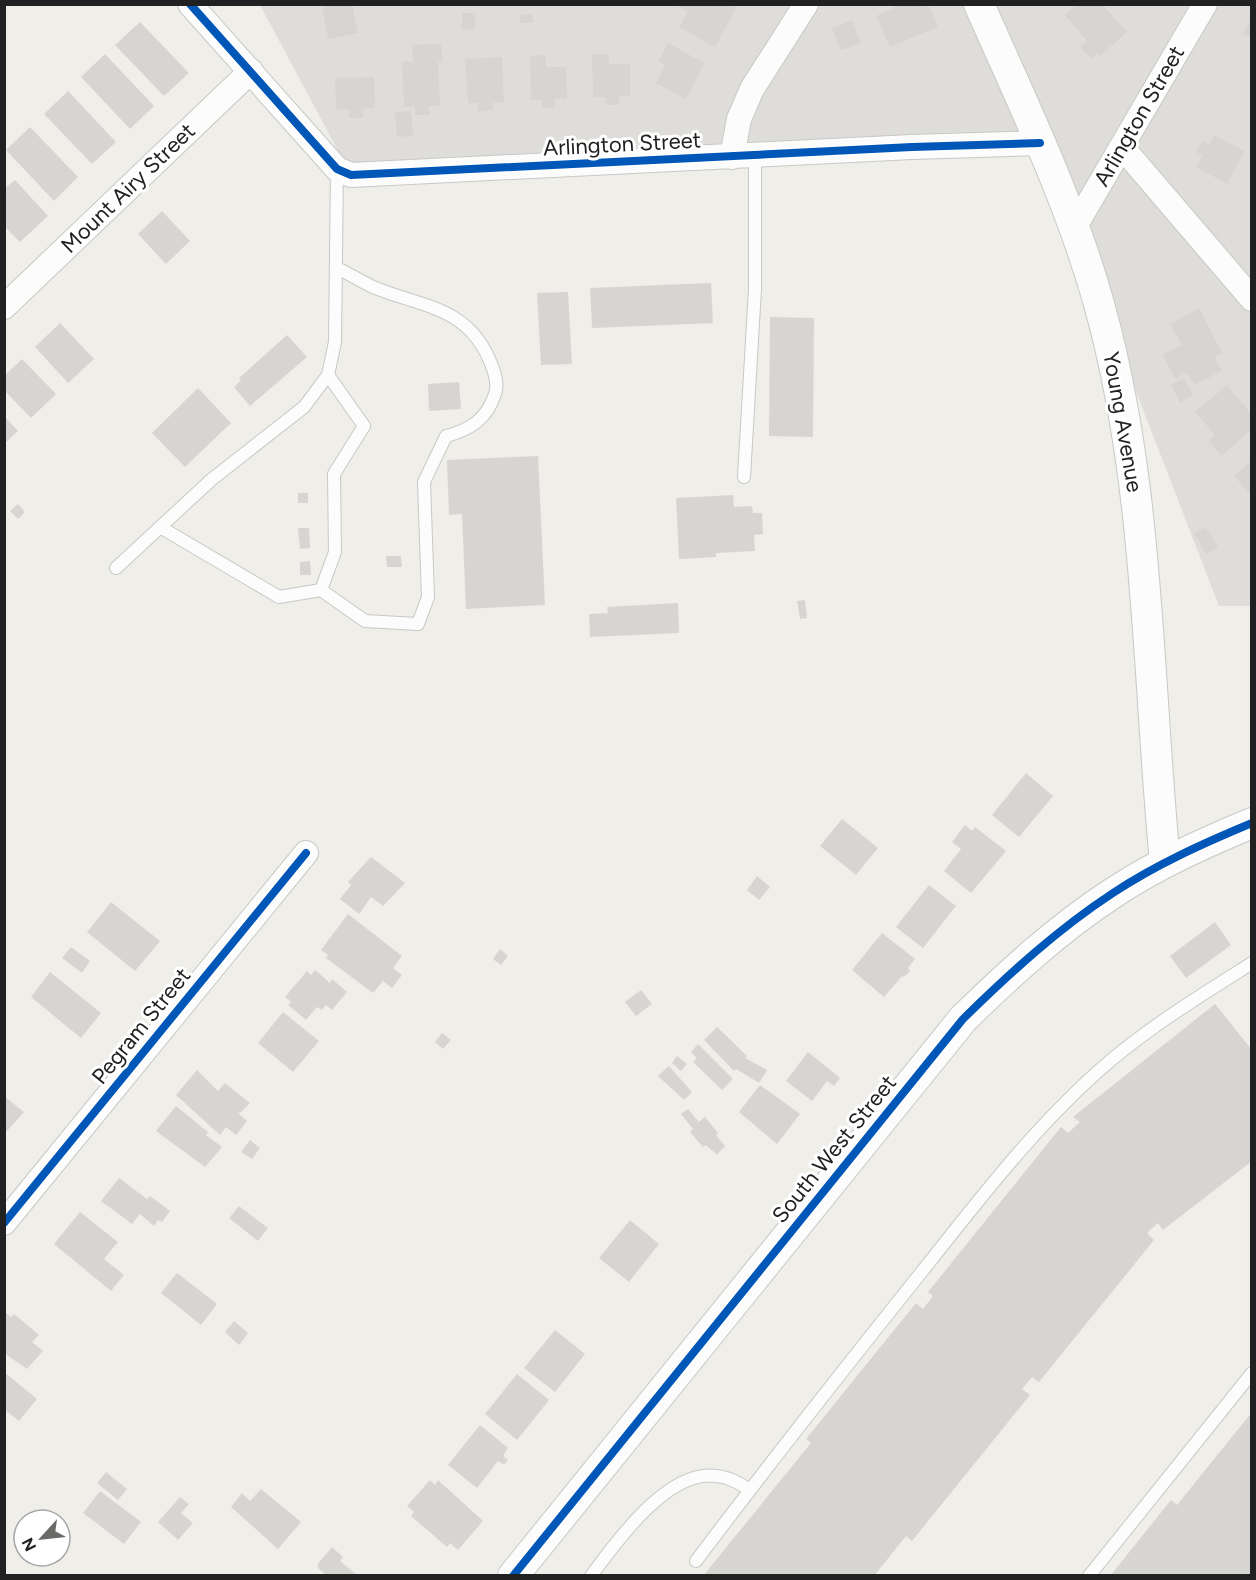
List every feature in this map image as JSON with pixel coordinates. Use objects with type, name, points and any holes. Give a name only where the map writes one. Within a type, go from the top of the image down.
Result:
[{"type":"street","points":[[190,4],[337,169]]},
{"type":"street","points":[[743,157],[739,119],[752,89],[806,4]]},
{"type":"street","name":"Young Avenue","points":[[979,4],[1040,143],[1074,228],[1099,304],[1118,383],[1131,451],[1144,562],[1154,748],[1165,862]]},
{"type":"street","name":"Arlington Street","points":[[1074,228],[1205,4]]},
{"type":"street","name":"Mount Airy Street","points":[[4,307],[251,71]]},
{"type":"street","name":"Arlington Street","points":[[337,169],[351,176],[912,147],[1040,143]]},
{"type":"street","points":[[1122,147],[1251,299]]},
{"type":"street","name":"South West Street","points":[[513,1575],[963,1019],[1007,976],[1064,928],[1113,893],[1165,862],[1251,823]]},
{"type":"street","name":"Pegram Street","points":[[4,1223],[306,853]]},
{"type":"lane","points":[[743,157],[754,289],[744,477]]},
{"type":"lane","points":[[116,568],[257,442],[304,407],[328,375],[335,342],[337,169]]},
{"type":"lane","points":[[160,527],[279,597],[321,590],[365,621],[418,624],[428,597],[424,482],[446,436],[464,432],[480,421],[491,407],[497,389],[494,369],[482,343],[466,324],[445,311],[373,287],[337,268]]},
{"type":"lane","points":[[321,590],[335,552],[334,474],[364,426],[328,375]]},
{"type":"lane","points":[[696,1561],[1005,1168],[1055,1112],[1110,1061],[1164,1020],[1251,963]]},
{"type":"lane","points":[[1089,1575],[1251,1373]]},
{"type":"lane","points":[[591,1575],[620,1537],[643,1512],[677,1486],[695,1478],[714,1475],[733,1480],[750,1490]]},
{"type":"shaded area","points":[[260,5],[1251,5],[1251,606],[1219,606],[1040,143],[351,175]]},
{"type":"building","points":[[352,4],[358,33],[328,39],[322,6]]},
{"type":"building","points":[[674,4],[730,4],[736,8],[715,47],[679,27],[688,12]]},
{"type":"building","points":[[893,4],[920,4],[921,7],[928,4],[938,27],[890,47],[876,16],[894,8]]},
{"type":"building","points":[[1077,4],[1102,4],[1127,32],[1100,56],[1098,53],[1091,59],[1080,46],[1087,41],[1065,15]]},
{"type":"building","points":[[462,13],[475,13],[475,29],[462,30]]},
{"type":"building","points":[[532,14],[533,23],[520,23],[520,15]]},
{"type":"building","points":[[1252,18],[1252,39],[1242,33]]},
{"type":"building","points":[[852,20],[861,43],[841,50],[832,28]]},
{"type":"building","points":[[140,22],[189,73],[164,96],[115,45]]},
{"type":"building","points":[[668,43],[704,63],[686,99],[656,83],[665,65],[658,62]]},
{"type":"building","points":[[441,44],[442,62],[438,62],[440,106],[429,106],[430,115],[415,115],[415,106],[404,107],[402,62],[413,62],[412,45]]},
{"type":"building","points":[[105,54],[154,106],[130,129],[81,77]]},
{"type":"building","points":[[592,54],[609,54],[609,64],[630,64],[630,96],[619,96],[619,105],[606,105],[605,97],[593,97]]},
{"type":"building","points":[[546,55],[546,67],[566,67],[567,99],[555,99],[555,108],[542,108],[542,100],[531,100],[530,56]]},
{"type":"building","points":[[502,57],[504,102],[492,103],[493,110],[478,111],[478,103],[468,103],[465,59]]},
{"type":"building","points":[[374,77],[375,108],[363,109],[363,118],[349,118],[349,109],[336,110],[335,78]]},
{"type":"building","points":[[68,91],[116,142],[92,164],[44,114]]},
{"type":"building","points":[[411,111],[413,136],[397,137],[395,112]]},
{"type":"building","points":[[30,127],[78,177],[54,201],[6,150]]},
{"type":"building","points":[[1214,135],[1244,151],[1227,184],[1196,167],[1202,155],[1196,152],[1202,141],[1209,145]]},
{"type":"building","points":[[15,180],[48,216],[20,242],[4,226],[4,189]]},
{"type":"building","points":[[162,211],[190,241],[166,264],[138,234]]},
{"type":"building","points":[[711,283],[713,323],[592,328],[590,288]]},
{"type":"building","points":[[568,292],[572,364],[541,365],[537,293]]},
{"type":"building","points":[[1199,308],[1222,353],[1215,357],[1222,371],[1194,385],[1187,372],[1175,379],[1163,355],[1182,345],[1170,324]]},
{"type":"building","points":[[770,317],[814,318],[813,437],[769,436]]},
{"type":"building","points":[[60,323],[94,359],[68,383],[35,347]]},
{"type":"building","points":[[287,335],[307,357],[250,406],[234,387],[241,380],[239,378]]},
{"type":"building","points":[[22,359],[56,394],[31,418],[4,390],[4,376]]},
{"type":"building","points":[[1184,378],[1193,395],[1180,403],[1171,385]]},
{"type":"building","points":[[459,382],[461,409],[429,411],[428,384]]},
{"type":"building","points":[[1227,385],[1252,415],[1252,429],[1221,456],[1209,441],[1215,435],[1195,412]]},
{"type":"building","points":[[198,388],[231,423],[185,467],[152,433]]},
{"type":"building","points":[[4,416],[18,431],[4,444]]},
{"type":"building","points":[[538,456],[545,605],[466,609],[462,514],[449,515],[447,460]]},
{"type":"building","points":[[1252,460],[1252,496],[1234,476]]},
{"type":"building","points":[[298,493],[308,493],[308,503],[298,503]]},
{"type":"building","points":[[733,495],[734,507],[752,506],[753,513],[762,513],[763,534],[754,535],[755,551],[716,553],[716,557],[679,559],[676,498]]},
{"type":"building","points":[[18,504],[25,512],[18,519],[10,511]]},
{"type":"building","points":[[1206,527],[1218,547],[1206,554],[1194,533]]},
{"type":"building","points":[[298,528],[309,528],[310,548],[300,549]]},
{"type":"building","points":[[386,556],[401,556],[402,567],[387,567]]},
{"type":"building","points":[[310,561],[311,575],[300,575],[300,562]]},
{"type":"building","points":[[805,600],[807,618],[800,619],[797,601]]},
{"type":"building","points":[[678,603],[679,633],[590,637],[589,614],[608,613],[607,607]]},
{"type":"building","points":[[1026,773],[1053,796],[1019,837],[992,815]]},
{"type":"building","points":[[842,819],[878,848],[856,875],[820,846]]},
{"type":"building","points":[[965,825],[972,831],[975,827],[1006,851],[971,893],[944,871],[961,849],[952,842]]},
{"type":"building","points":[[371,857],[405,883],[383,906],[371,897],[359,914],[340,899],[351,885],[348,882]]},
{"type":"building","points":[[757,876],[770,887],[759,900],[747,890]]},
{"type":"building","points":[[929,885],[956,906],[923,948],[896,927]]},
{"type":"building","points":[[111,902],[160,941],[135,971],[87,932]]},
{"type":"building","points":[[348,914],[402,956],[393,968],[402,975],[392,988],[383,981],[373,993],[326,958],[328,955],[321,950]]},
{"type":"building","points":[[1215,922],[1231,945],[1186,978],[1170,956]]},
{"type":"building","points":[[882,933],[915,959],[908,968],[910,971],[904,977],[902,976],[884,997],[852,970]]},
{"type":"building","points":[[71,947],[90,961],[82,973],[62,958]]},
{"type":"building","points":[[500,949],[508,956],[501,965],[493,959]]},
{"type":"building","points":[[315,970],[330,983],[332,979],[347,992],[332,1010],[326,1005],[322,1010],[317,1007],[306,1020],[288,1005],[291,1002],[285,997],[307,971],[311,975]]},
{"type":"building","points":[[50,972],[101,1013],[81,1038],[31,997]]},
{"type":"building","points":[[641,990],[652,1004],[636,1016],[625,1002]]},
{"type":"building","points":[[1215,1004],[1252,1050],[1252,1161],[1163,1230],[1158,1223],[1147,1233],[1154,1240],[1039,1382],[1032,1377],[1022,1389],[1030,1395],[912,1541],[906,1536],[874,1576],[703,1576],[811,1443],[806,1439],[916,1303],[923,1309],[933,1296],[928,1292],[1061,1127],[1068,1133],[1080,1122],[1073,1117]]},
{"type":"building","points":[[283,1012],[319,1041],[293,1072],[258,1043]]},
{"type":"building","points":[[717,1027],[747,1056],[745,1058],[767,1070],[759,1083],[736,1069],[734,1071],[704,1040]]},
{"type":"building","points":[[442,1033],[451,1040],[443,1049],[435,1042]]},
{"type":"building","points":[[698,1044],[733,1079],[722,1090],[693,1062],[697,1058],[691,1052]]},
{"type":"building","points":[[808,1052],[840,1078],[834,1086],[827,1081],[812,1101],[786,1081]]},
{"type":"building","points":[[677,1056],[687,1064],[681,1071],[672,1063]]},
{"type":"building","points":[[669,1066],[692,1092],[684,1100],[658,1076]]},
{"type":"building","points":[[197,1070],[218,1091],[225,1083],[250,1103],[238,1113],[247,1121],[236,1135],[226,1127],[220,1135],[176,1095]]},
{"type":"building","points":[[760,1085],[800,1114],[777,1144],[739,1112]]},
{"type":"building","points":[[4,1096],[24,1112],[6,1132],[4,1131]]},
{"type":"building","points":[[176,1106],[208,1132],[206,1135],[222,1147],[205,1167],[156,1131]]},
{"type":"building","points":[[688,1109],[699,1122],[705,1117],[718,1133],[716,1135],[725,1146],[717,1155],[706,1145],[703,1147],[690,1132],[693,1129],[681,1114]]},
{"type":"building","points":[[250,1140],[260,1148],[252,1159],[241,1152]]},
{"type":"building","points":[[119,1178],[147,1199],[150,1196],[170,1211],[162,1222],[158,1220],[154,1226],[140,1214],[132,1224],[101,1201]]},
{"type":"building","points":[[239,1206],[268,1228],[258,1241],[229,1218]]},
{"type":"building","points":[[80,1212],[118,1242],[104,1259],[124,1275],[111,1291],[54,1244]]},
{"type":"building","points":[[630,1220],[659,1244],[629,1282],[599,1258]]},
{"type":"building","points":[[177,1273],[217,1304],[201,1325],[161,1293]]},
{"type":"building","points":[[5,1312],[11,1317],[14,1314],[39,1335],[32,1342],[43,1351],[27,1369],[4,1353]]},
{"type":"building","points":[[234,1321],[248,1333],[239,1345],[225,1332]]},
{"type":"building","points":[[555,1330],[585,1354],[555,1392],[524,1368]]},
{"type":"building","points":[[4,1372],[37,1399],[19,1421],[4,1409]]},
{"type":"building","points":[[517,1374],[549,1400],[517,1440],[485,1414]]},
{"type":"building","points":[[1252,1412],[1252,1576],[1110,1576],[1171,1500],[1177,1505]]},
{"type":"building","points":[[480,1425],[508,1448],[503,1456],[508,1460],[504,1465],[498,1461],[477,1488],[448,1465]]},
{"type":"building","points":[[106,1472],[127,1489],[118,1500],[97,1483]]},
{"type":"building","points":[[430,1480],[435,1485],[438,1480],[483,1521],[458,1550],[450,1543],[447,1547],[411,1516],[414,1512],[407,1506]]},
{"type":"building","points":[[261,1489],[301,1522],[278,1549],[231,1507],[242,1493],[250,1501]]},
{"type":"building","points":[[100,1491],[141,1522],[124,1544],[83,1513]]},
{"type":"building","points":[[180,1497],[189,1504],[181,1513],[193,1523],[178,1540],[158,1522]]},
{"type":"building","points":[[332,1547],[343,1557],[340,1561],[358,1576],[327,1576],[319,1569],[317,1565]]},
{"type":"cycle path","points":[[190,4],[337,169],[351,175],[912,147],[1040,143]]},
{"type":"cycle path","points":[[513,1576],[963,1019],[1035,952],[1113,893],[1181,855],[1252,823]]},
{"type":"cycle path","points":[[4,1223],[306,853]]}]
